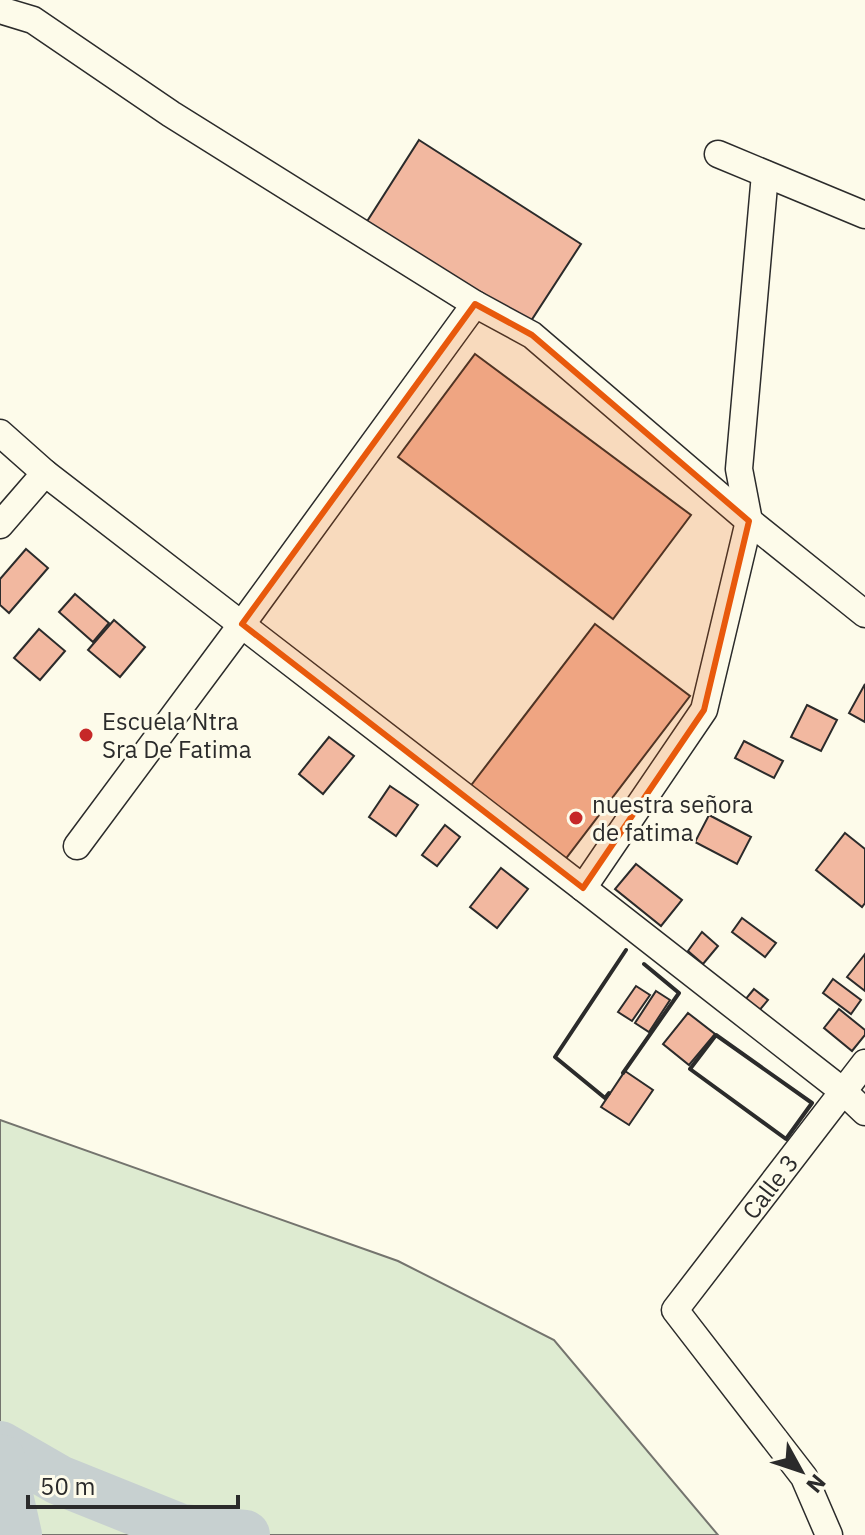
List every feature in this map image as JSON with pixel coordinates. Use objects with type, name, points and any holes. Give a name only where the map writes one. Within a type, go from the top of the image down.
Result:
[{"type":"street","points":[[0,10],[33,20],[171,114],[475,304],[532,335],[749,521],[865,614]]},
{"type":"street","points":[[718,154],[865,215]]},
{"type":"street","points":[[583,888],[704,710],[749,521],[739,469],[765,174]]},
{"type":"street","points":[[77,846],[475,304]]},
{"type":"street","points":[[0,433],[45,473],[583,888],[844,1092],[865,1112]]},
{"type":"street","points":[[0,525],[45,473]]},
{"type":"street","name":"Calle 3","points":[[829,1535],[804,1477],[675,1310],[865,1063]]},
{"type":"highlighted area","points":[[475,304],[532,335],[749,521],[704,710],[583,888],[242,624]]},
{"type":"green space","points":[[0,1120],[398,1261],[554,1340],[718,1535],[0,1535]]},
{"type":"building","points":[[419,140],[581,244],[527,327],[366,223]]},
{"type":"building","points":[[475,354],[691,515],[613,619],[398,457]]},
{"type":"building","points":[[26,549],[48,568],[9,613],[0,605],[0,579]]},
{"type":"building","points":[[75,594],[109,623],[93,642],[59,612]]},
{"type":"building","points":[[114,620],[145,647],[120,677],[88,650]]},
{"type":"building","points":[[595,624],[690,696],[564,861],[469,788]]},
{"type":"building","points":[[39,629],[65,651],[40,680],[14,658]]},
{"type":"building","points":[[865,684],[865,722],[849,713]]},
{"type":"building","points":[[807,705],[837,720],[821,751],[791,737]]},
{"type":"building","points":[[329,737],[354,756],[323,794],[299,774]]},
{"type":"building","points":[[744,741],[783,761],[774,778],[735,758]]},
{"type":"building","points":[[390,786],[418,805],[396,836],[369,817]]},
{"type":"building","points":[[709,815],[751,837],[737,864],[695,842]]},
{"type":"building","points":[[445,825],[460,837],[437,866],[422,855]]},
{"type":"building","points":[[845,833],[865,849],[865,903],[862,907],[816,870]]},
{"type":"building","points":[[636,864],[682,900],[661,926],[615,889]]},
{"type":"building","points":[[501,868],[528,889],[497,928],[470,907]]},
{"type":"building","points":[[742,918],[776,943],[765,957],[732,932]]},
{"type":"building","points":[[702,932],[718,946],[703,964],[688,951]]},
{"type":"building","points":[[865,954],[865,991],[847,977]]},
{"type":"building","points":[[833,979],[861,1000],[851,1014],[823,993]]},
{"type":"building","points":[[636,986],[650,995],[632,1021],[618,1012]]},
{"type":"building","points":[[754,989],[768,1000],[758,1012],[744,1001]]},
{"type":"building","points":[[656,991],[670,1000],[649,1032],[635,1023]]},
{"type":"building","points":[[839,1009],[865,1030],[865,1035],[852,1051],[824,1028]]},
{"type":"building","points":[[688,1013],[715,1034],[689,1065],[663,1044]]},
{"type":"building","points":[[625,1071],[653,1090],[629,1125],[601,1107]]},
{"type":"waterway","points":[[0,1446],[59,1480],[181,1529],[245,1535]]},
{"type":"waterway","points":[[0,1459],[17,1535]]},
{"type":"wall","points":[[609,1093],[605,1098],[555,1057],[626,950]]},
{"type":"wall","points":[[623,1073],[679,993],[644,964]]},
{"type":"wall","points":[[716,1035],[812,1103],[786,1139],[690,1069],[716,1035]]},
{"type":"place","name":"Escuela Ntra Sra De Fatima","points":[[86,735]]},
{"type":"place","name":"nuestra señora de fatima","points":[[576,818]]}]
